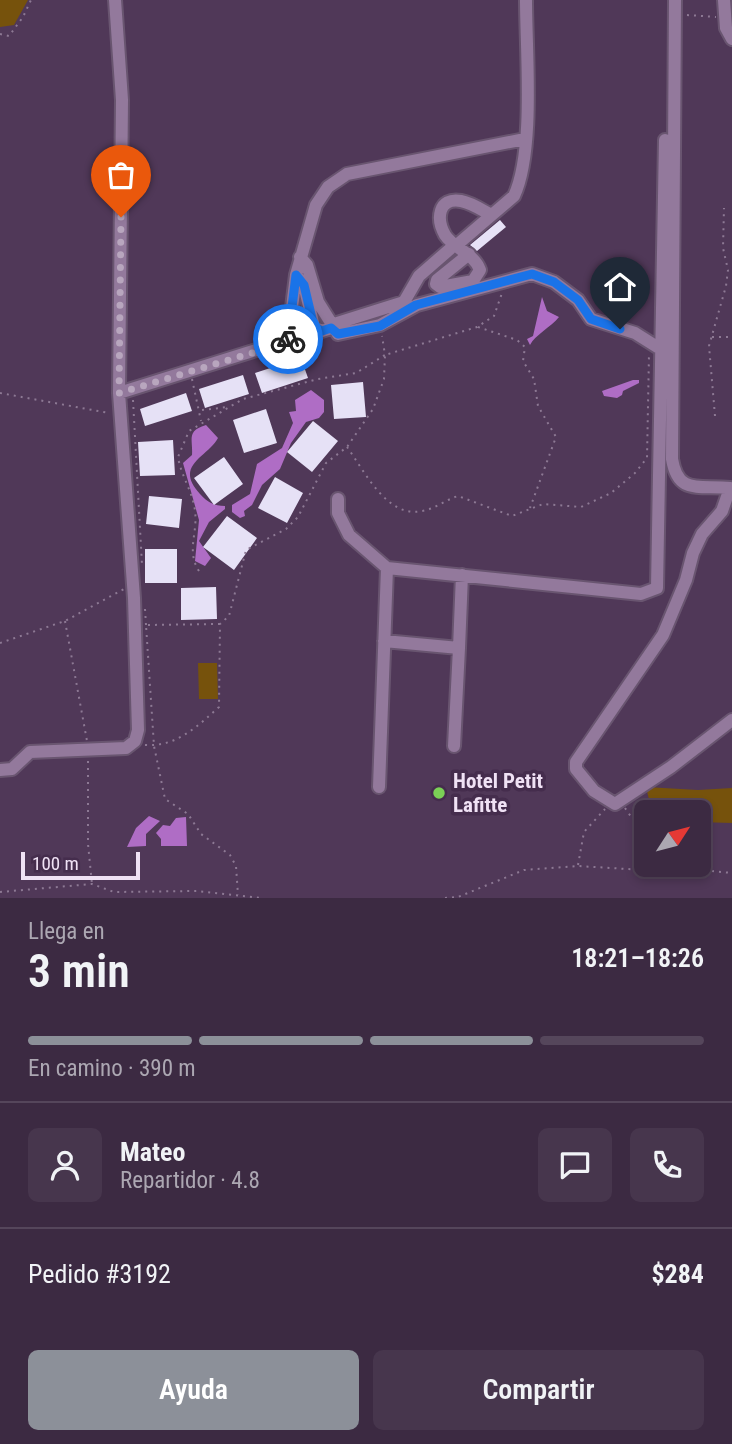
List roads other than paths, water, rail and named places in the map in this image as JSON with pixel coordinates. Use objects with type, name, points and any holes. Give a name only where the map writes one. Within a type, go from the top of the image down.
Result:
[{"type":"street","points":[[0,769],[12,769],[30,751],[126,748],[135,741],[138,730],[119,393],[122,100],[115,0]]},
{"type":"street","points":[[296,275],[304,285],[311,318],[317,330],[404,302],[419,276],[514,196],[519,186],[525,139],[526,0]]},
{"type":"street","points":[[338,499],[338,513],[349,535],[387,568],[641,594],[657,588],[667,0]]},
{"type":"street","points":[[675,0],[673,150],[676,328],[672,459],[675,477],[683,484],[731,488],[722,511],[702,534],[693,553],[686,580],[663,635],[576,761],[576,769],[594,791],[609,802],[623,800],[732,720]]},
{"type":"street","points":[[724,0],[724,17],[732,39]]},
{"type":"street","points":[[119,393],[288,340],[296,275],[316,205],[328,187],[347,174],[525,139]]},
{"type":"street","points":[[419,276],[440,287],[473,281],[478,276],[478,263],[448,239],[441,226],[440,208],[446,203],[463,201],[491,215]]},
{"type":"street","points":[[436,285],[437,280],[469,254]]},
{"type":"street","points":[[300,257],[307,265],[318,302],[330,326],[338,334],[380,326],[416,305],[532,274],[554,282],[570,294],[591,319],[635,333],[662,350]]},
{"type":"street","points":[[379,788],[387,568]]},
{"type":"street","points":[[454,746],[462,576]]},
{"type":"street","points":[[384,641],[459,648]]},
{"type":"place","name":"Hotel Petit Lafitte","points":[[439,793]]}]
